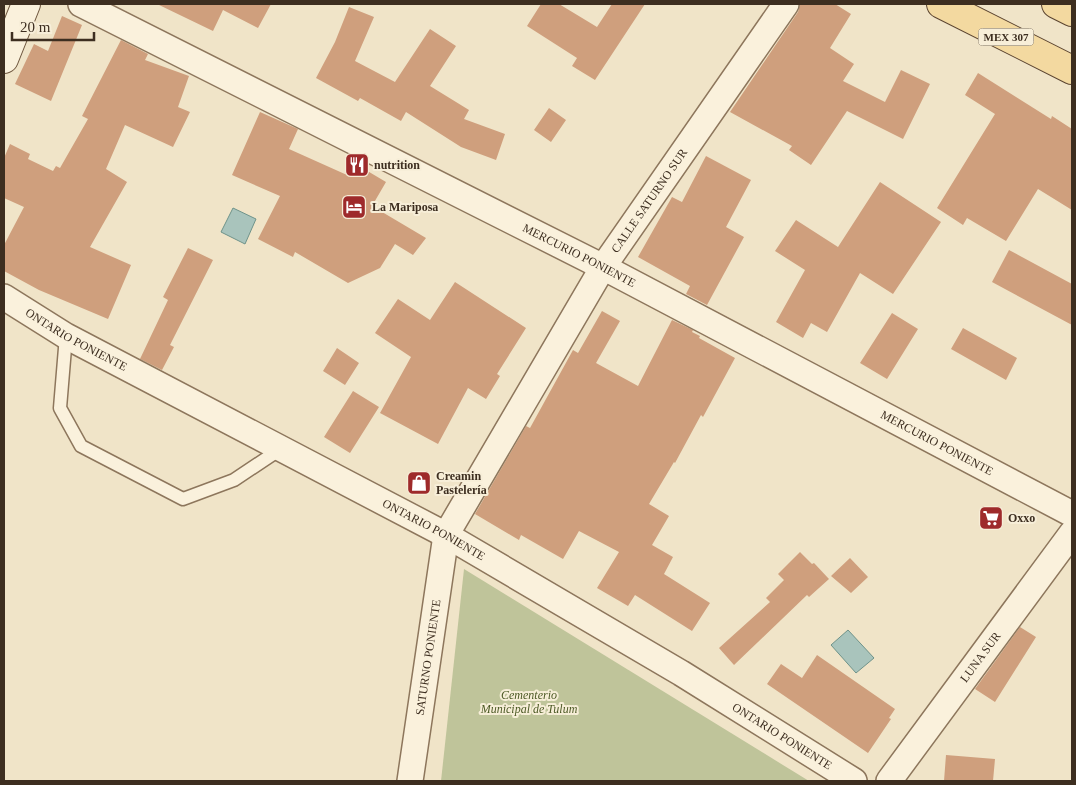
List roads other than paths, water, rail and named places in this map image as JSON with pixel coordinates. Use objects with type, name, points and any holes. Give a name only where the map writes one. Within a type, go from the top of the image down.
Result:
[{"type":"main road","name":"MEX 307","points":[[941,4],[1072,70]]},
{"type":"main road","points":[[1056,4],[1072,12]]},
{"type":"street","points":[[4,59],[26,4]]},
{"type":"street","name":"MERCURIO PONIENTE","points":[[81,4],[603,267],[1072,514]]},
{"type":"street","name":"CALLE SATURNO SUR","points":[[446,535],[603,267],[786,4]]},
{"type":"street","name":"ONTARIO PONIENTE","points":[[4,296],[66,336],[446,535],[681,673],[854,781]]},
{"type":"street","name":"LUNA SUR","points":[[889,781],[1072,534]]},
{"type":"street","name":"SATURNO PONIENTE","points":[[410,781],[446,535]]},
{"type":"lane","points":[[66,336],[60,408],[81,446],[182,499],[234,480],[282,448]]},
{"type":"water","points":[[233,208],[256,219],[245,244],[221,232]]},
{"type":"water","points":[[848,630],[874,658],[856,673],[831,645]]},
{"type":"place","name":"nutrition","points":[[357,165]]},
{"type":"place","name":"La Mariposa","points":[[354,207]]},
{"type":"place","name":"Creamin Pastelería","points":[[419,483]]},
{"type":"place","name":"Oxxo","points":[[991,518]]},
{"type":"park label","name":"Cementerio Municipal de Tulum","points":[[529,702]]}]
